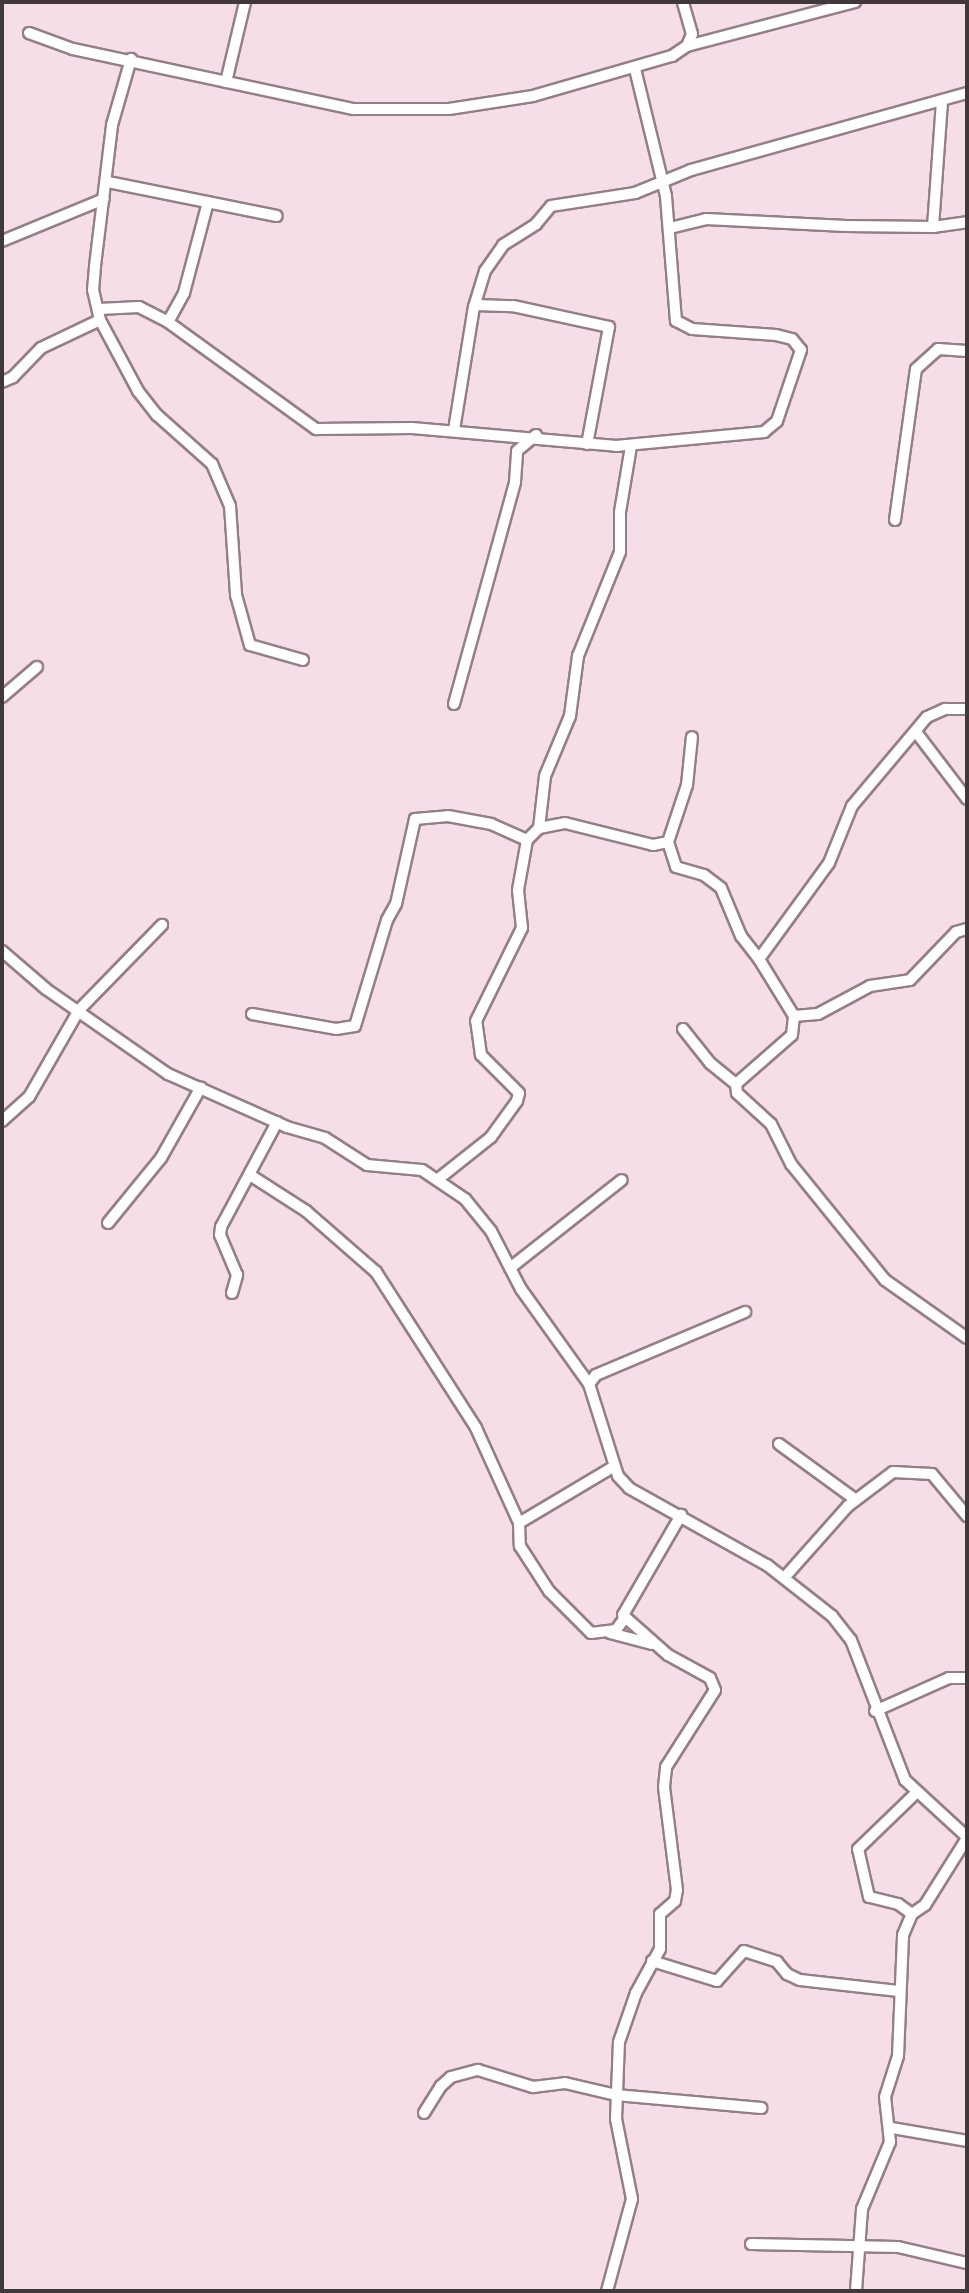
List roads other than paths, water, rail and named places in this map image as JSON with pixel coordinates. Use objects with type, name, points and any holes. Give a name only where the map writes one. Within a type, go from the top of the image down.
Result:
[{"type":"street","points":[[226,82],[245,2]]},
{"type":"street","points":[[683,2],[691,34],[687,46]]},
{"type":"street","points":[[29,33],[73,49],[131,59],[354,109],[449,109],[522,99],[635,69],[687,46],[855,2]]},
{"type":"street","points":[[131,59],[112,124],[108,182],[93,281],[99,314],[138,391],[212,464],[230,506],[236,595],[250,645],[303,660]]},
{"type":"street","points":[[2,382],[13,377],[41,348],[99,314],[139,307],[168,322],[316,429],[454,430],[536,435],[587,444],[631,446],[764,432],[777,421],[800,356],[798,343],[776,335],[681,327],[676,321],[670,228],[664,184],[635,69]]},
{"type":"street","points":[[454,430],[476,305],[485,271],[503,245],[536,224],[551,206],[664,184],[691,170],[866,124],[967,93]]},
{"type":"street","points":[[933,227],[942,100]]},
{"type":"street","points":[[108,182],[277,216]]},
{"type":"street","points":[[2,241],[104,200]]},
{"type":"street","points":[[168,322],[184,293],[208,202]]},
{"type":"street","points":[[670,228],[706,219],[933,227],[967,222]]},
{"type":"street","points":[[476,305],[513,306],[608,327],[587,444]]},
{"type":"street","points":[[895,520],[916,369],[938,349],[967,351]]},
{"type":"street","points":[[454,704],[515,482],[517,451],[536,435]]},
{"type":"street","points":[[539,828],[545,776],[570,716],[578,656],[620,552],[620,512],[631,446]]},
{"type":"street","points":[[2,697],[37,667]]},
{"type":"street","points":[[759,959],[829,863],[852,806],[936,712],[967,709]]},
{"type":"street","points":[[916,732],[967,799]]},
{"type":"street","points":[[692,737],[687,785],[668,842],[676,867],[704,875],[721,888],[741,936],[759,959],[794,1016],[792,1035],[736,1084]]},
{"type":"street","points":[[253,1014],[336,1029],[355,1026],[387,920],[396,904],[415,819],[459,818],[491,824],[527,840]]},
{"type":"street","points":[[437,1180],[491,1137],[517,1101],[519,1093],[481,1055],[477,1021],[522,928],[518,890],[527,840],[539,828],[551,822],[565,822],[653,845],[668,842]]},
{"type":"street","points":[[2,1121],[29,1097],[79,1010],[162,925]]},
{"type":"street","points":[[794,1016],[818,1014],[870,986],[910,981],[956,932],[967,929]]},
{"type":"street","points":[[2,951],[46,989],[168,1074],[278,1122],[325,1138],[367,1165],[413,1168],[465,1199],[491,1231],[510,1268],[589,1384],[613,1467],[629,1488],[784,1578],[847,1633],[895,1763],[916,1793],[967,1838],[925,1905],[912,1914],[902,1935],[898,1991],[898,2056],[885,2109],[892,2128],[862,2209],[856,2291]]},
{"type":"street","points":[[683,1029],[710,1063],[736,1084],[737,1093],[771,1124],[791,1164],[885,1280],[919,1308],[967,1338]]},
{"type":"street","points":[[108,1223],[161,1158],[201,1087]]},
{"type":"street","points":[[232,1293],[237,1275],[220,1236],[221,1227],[278,1122]]},
{"type":"street","points":[[250,1175],[306,1211],[376,1272],[476,1428],[519,1523],[520,1546],[549,1591],[583,1629],[658,1646]]},
{"type":"street","points":[[510,1268],[622,1180]]},
{"type":"street","points":[[589,1384],[596,1375],[745,1312]]},
{"type":"street","points":[[779,1444],[856,1500]]},
{"type":"street","points":[[519,1523],[613,1467]]},
{"type":"street","points":[[784,1578],[856,1500],[893,1472],[919,1470],[932,1474],[967,1516]]},
{"type":"street","points":[[607,1633],[624,1619],[626,1608],[681,1516]]},
{"type":"street","points":[[607,2291],[632,2199],[618,2143],[616,2095],[622,2027],[663,1941],[660,1914],[674,1901],[677,1890],[664,1787],[666,1767],[715,1690],[710,1678],[658,1646],[624,1619]]},
{"type":"street","points":[[875,1711],[949,1678],[967,1678]]},
{"type":"street","points":[[912,1914],[898,1904],[869,1897],[858,1849],[916,1793]]},
{"type":"street","points":[[652,1961],[717,1981],[744,1951],[777,1962],[787,1974],[800,1980],[898,1991]]},
{"type":"street","points":[[424,2113],[441,2085],[451,2077],[478,2070],[533,2087],[565,2083],[616,2095],[761,2109]]},
{"type":"street","points":[[892,2128],[967,2140]]},
{"type":"street","points":[[751,2244],[924,2250],[967,2263]]}]
